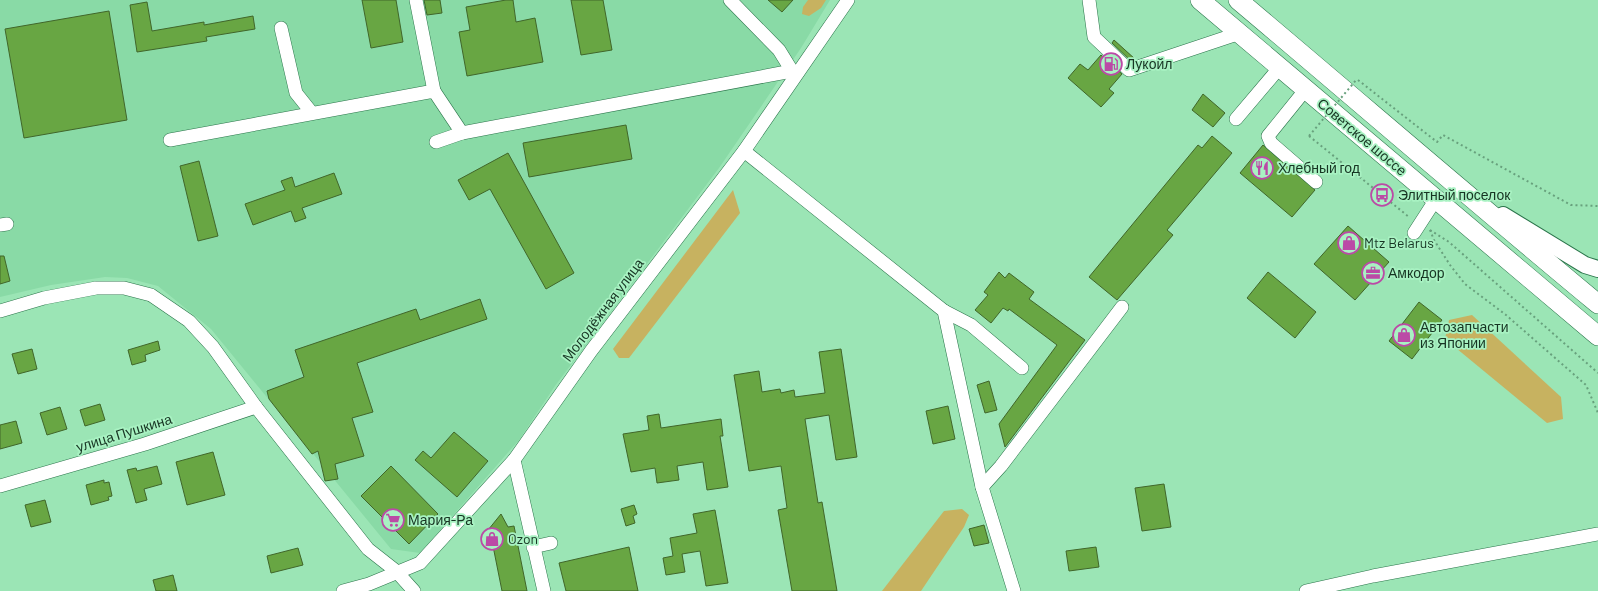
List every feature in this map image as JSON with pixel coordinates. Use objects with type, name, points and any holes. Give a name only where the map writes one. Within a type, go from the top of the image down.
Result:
[{"type":"highway","name":"Советское шоссе","points":[[1200,0],[1598,336]]},
{"type":"highway","name":"Советское шоссе","points":[[1238,0],[1451,180],[1490,216],[1598,304]]},
{"type":"main road","points":[[1451,180],[1526,231],[1585,265],[1598,269]]},
{"type":"street","points":[[416,0],[434,91],[462,133]]},
{"type":"street","points":[[436,142],[462,133],[795,71],[779,50],[730,0]]},
{"type":"street","name":"Молодёжная улица","points":[[344,591],[369,584],[396,571],[420,562],[514,460],[591,351],[744,151],[795,71],[848,0]]},
{"type":"street","points":[[1089,0],[1094,37],[1129,70],[1240,33]]},
{"type":"street","points":[[281,28],[296,93],[312,113]]},
{"type":"street","points":[[1236,119],[1280,67]]},
{"type":"street","points":[[1306,89],[1268,136],[1271,143],[1316,182]]},
{"type":"street","points":[[170,140],[434,91]]},
{"type":"street","points":[[744,151],[944,311],[971,325],[1022,368]]},
{"type":"street","points":[[1422,226],[1436,199]]},
{"type":"street","points":[[0,311],[44,298],[96,288],[124,288],[151,295],[189,321],[213,347],[256,407],[368,548],[396,571],[414,591]]},
{"type":"street","points":[[982,487],[1001,466],[1122,307]]},
{"type":"street","points":[[944,311],[982,487],[1014,591]]},
{"type":"street","name":"улица Пушкина","points":[[0,486],[145,444],[256,407]]},
{"type":"street","points":[[514,460],[544,591]]},
{"type":"street","points":[[1306,591],[1373,576],[1598,534]]},
{"type":"street","points":[[533,547],[551,543]]},
{"type":"path","points":[[1598,206],[1571,205],[1443,135],[1437,142],[1357,79],[1309,136],[1422,226],[1448,242],[1598,373]]},
{"type":"path","points":[[1422,226],[1434,240],[1450,265],[1465,284],[1506,315],[1586,385],[1598,413]]},
{"type":"shaded area","points":[[0,0],[830,0],[801,48],[719,168],[555,386],[519,440],[420,553],[391,549],[211,329],[158,286],[127,278],[105,277],[51,285],[0,297]]},
{"type":"shaded area","points":[[808,0],[826,0],[821,8],[809,16],[802,14],[803,7]]},
{"type":"shaded area","points":[[733,190],[740,213],[629,358],[619,358],[613,349]]},
{"type":"shaded area","points":[[1472,315],[1561,397],[1563,419],[1547,423],[1445,339],[1449,320]]},
{"type":"shaded area","points":[[962,509],[969,515],[964,527],[921,591],[882,591],[944,511]]},
{"type":"building","points":[[362,0],[396,0],[403,42],[371,48]]},
{"type":"building","points":[[424,0],[440,0],[442,13],[427,15]]},
{"type":"building","points":[[513,0],[516,22],[535,18],[543,62],[467,76],[459,32],[470,30],[466,7]]},
{"type":"building","points":[[571,0],[603,0],[612,50],[581,55]]},
{"type":"building","points":[[768,0],[793,0],[782,12]]},
{"type":"building","points":[[147,2],[152,31],[204,22],[204,25],[253,16],[255,29],[206,37],[207,41],[137,52],[130,5]]},
{"type":"building","points":[[109,11],[127,120],[24,138],[5,29]]},
{"type":"building","points":[[1114,40],[1135,59],[1131,61],[1112,43]]},
{"type":"building","points":[[1101,55],[1122,74],[1109,89],[1114,93],[1101,107],[1068,78],[1080,64],[1088,70]]},
{"type":"building","points":[[1203,94],[1225,113],[1213,127],[1192,110]]},
{"type":"building","points":[[626,125],[632,159],[529,177],[523,143]]},
{"type":"building","points":[[1212,136],[1232,153],[1167,230],[1173,235],[1117,300],[1089,277],[1198,145],[1202,148]]},
{"type":"building","points":[[1263,145],[1315,190],[1292,217],[1240,173]]},
{"type":"building","points":[[508,153],[574,273],[546,289],[490,189],[469,200],[458,180]]},
{"type":"building","points":[[199,161],[218,236],[198,241],[180,166]]},
{"type":"building","points":[[334,173],[342,194],[302,208],[306,218],[295,222],[291,211],[253,225],[245,204],[285,190],[281,181],[292,177],[295,187]]},
{"type":"building","points":[[1348,226],[1389,262],[1355,300],[1314,264]]},
{"type":"building","points":[[0,256],[4,256],[10,281],[0,284]]},
{"type":"building","points":[[999,272],[1005,278],[1009,273],[1034,292],[1029,299],[1085,340],[1005,447],[999,424],[1057,345],[1009,309],[1008,311],[1003,308],[991,323],[975,310],[988,295],[984,292]]},
{"type":"building","points":[[1268,272],[1316,312],[1295,338],[1247,298]]},
{"type":"building","points":[[480,299],[487,319],[357,363],[373,412],[352,418],[364,456],[335,464],[338,479],[325,481],[318,451],[312,454],[269,399],[267,391],[304,377],[295,350],[416,309],[420,320]]},
{"type":"building","points":[[1419,302],[1442,320],[1412,359],[1389,341]]},
{"type":"building","points":[[158,341],[160,350],[145,355],[146,361],[132,365],[128,350]]},
{"type":"building","points":[[32,349],[37,369],[18,374],[12,354]]},
{"type":"building","points":[[841,349],[857,457],[836,460],[829,415],[805,419],[818,503],[822,502],[837,591],[792,591],[778,510],[787,508],[781,466],[749,471],[734,375],[759,371],[762,392],[780,389],[781,393],[794,390],[795,397],[825,393],[819,352]]},
{"type":"building","points":[[989,381],[997,410],[985,413],[977,385]]},
{"type":"building","points":[[100,404],[105,420],[85,426],[80,410]]},
{"type":"building","points":[[948,406],[955,439],[933,444],[926,411]]},
{"type":"building","points":[[60,407],[67,429],[47,435],[40,413]]},
{"type":"building","points":[[659,414],[661,428],[721,419],[723,436],[720,436],[728,487],[707,490],[703,462],[677,466],[679,480],[657,483],[655,468],[631,472],[623,434],[649,430],[647,416]]},
{"type":"building","points":[[16,421],[22,443],[0,449],[0,425]]},
{"type":"building","points":[[454,432],[488,461],[457,497],[415,460],[423,451],[431,458]]},
{"type":"building","points":[[213,452],[225,495],[187,505],[176,462]]},
{"type":"building","points":[[157,466],[162,484],[144,489],[147,500],[136,503],[127,470],[136,468],[137,471]]},
{"type":"building","points":[[391,466],[438,514],[409,544],[361,496]]},
{"type":"building","points":[[104,480],[104,483],[109,482],[112,496],[108,497],[109,500],[91,505],[86,485]]},
{"type":"building","points":[[1164,484],[1171,527],[1142,531],[1135,488]]},
{"type":"building","points":[[45,500],[51,522],[31,527],[25,505]]},
{"type":"building","points":[[634,505],[637,514],[633,516],[635,523],[626,526],[621,509]]},
{"type":"building","points":[[715,510],[728,583],[706,586],[700,551],[682,554],[685,572],[666,575],[663,558],[673,556],[670,538],[697,533],[693,514]]},
{"type":"building","points":[[501,514],[508,527],[514,526],[527,591],[502,591],[492,541],[484,535]]},
{"type":"building","points":[[984,525],[989,543],[974,546],[969,529]]},
{"type":"building","points":[[629,547],[638,591],[566,591],[559,563]]},
{"type":"building","points":[[1096,547],[1099,567],[1069,571],[1066,551]]},
{"type":"building","points":[[298,548],[303,565],[271,573],[267,556]]},
{"type":"building","points":[[173,575],[177,591],[156,591],[153,580]]},
{"type":"place","name":"Лукойл","points":[[1111,64]]},
{"type":"place","name":"Хлебный год","points":[[1262,168]]},
{"type":"place","name":"Элитный поселок","points":[[1382,195]]},
{"type":"place","name":"Mtz Belarus","points":[[1349,243]]},
{"type":"place","name":"Амкодор","points":[[1373,273]]},
{"type":"place","name":"Автозапчасти из Японии","points":[[1404,335]]},
{"type":"place","name":"Мария-Ра","points":[[393,520]]},
{"type":"place","name":"Ozon","points":[[492,539]]}]
